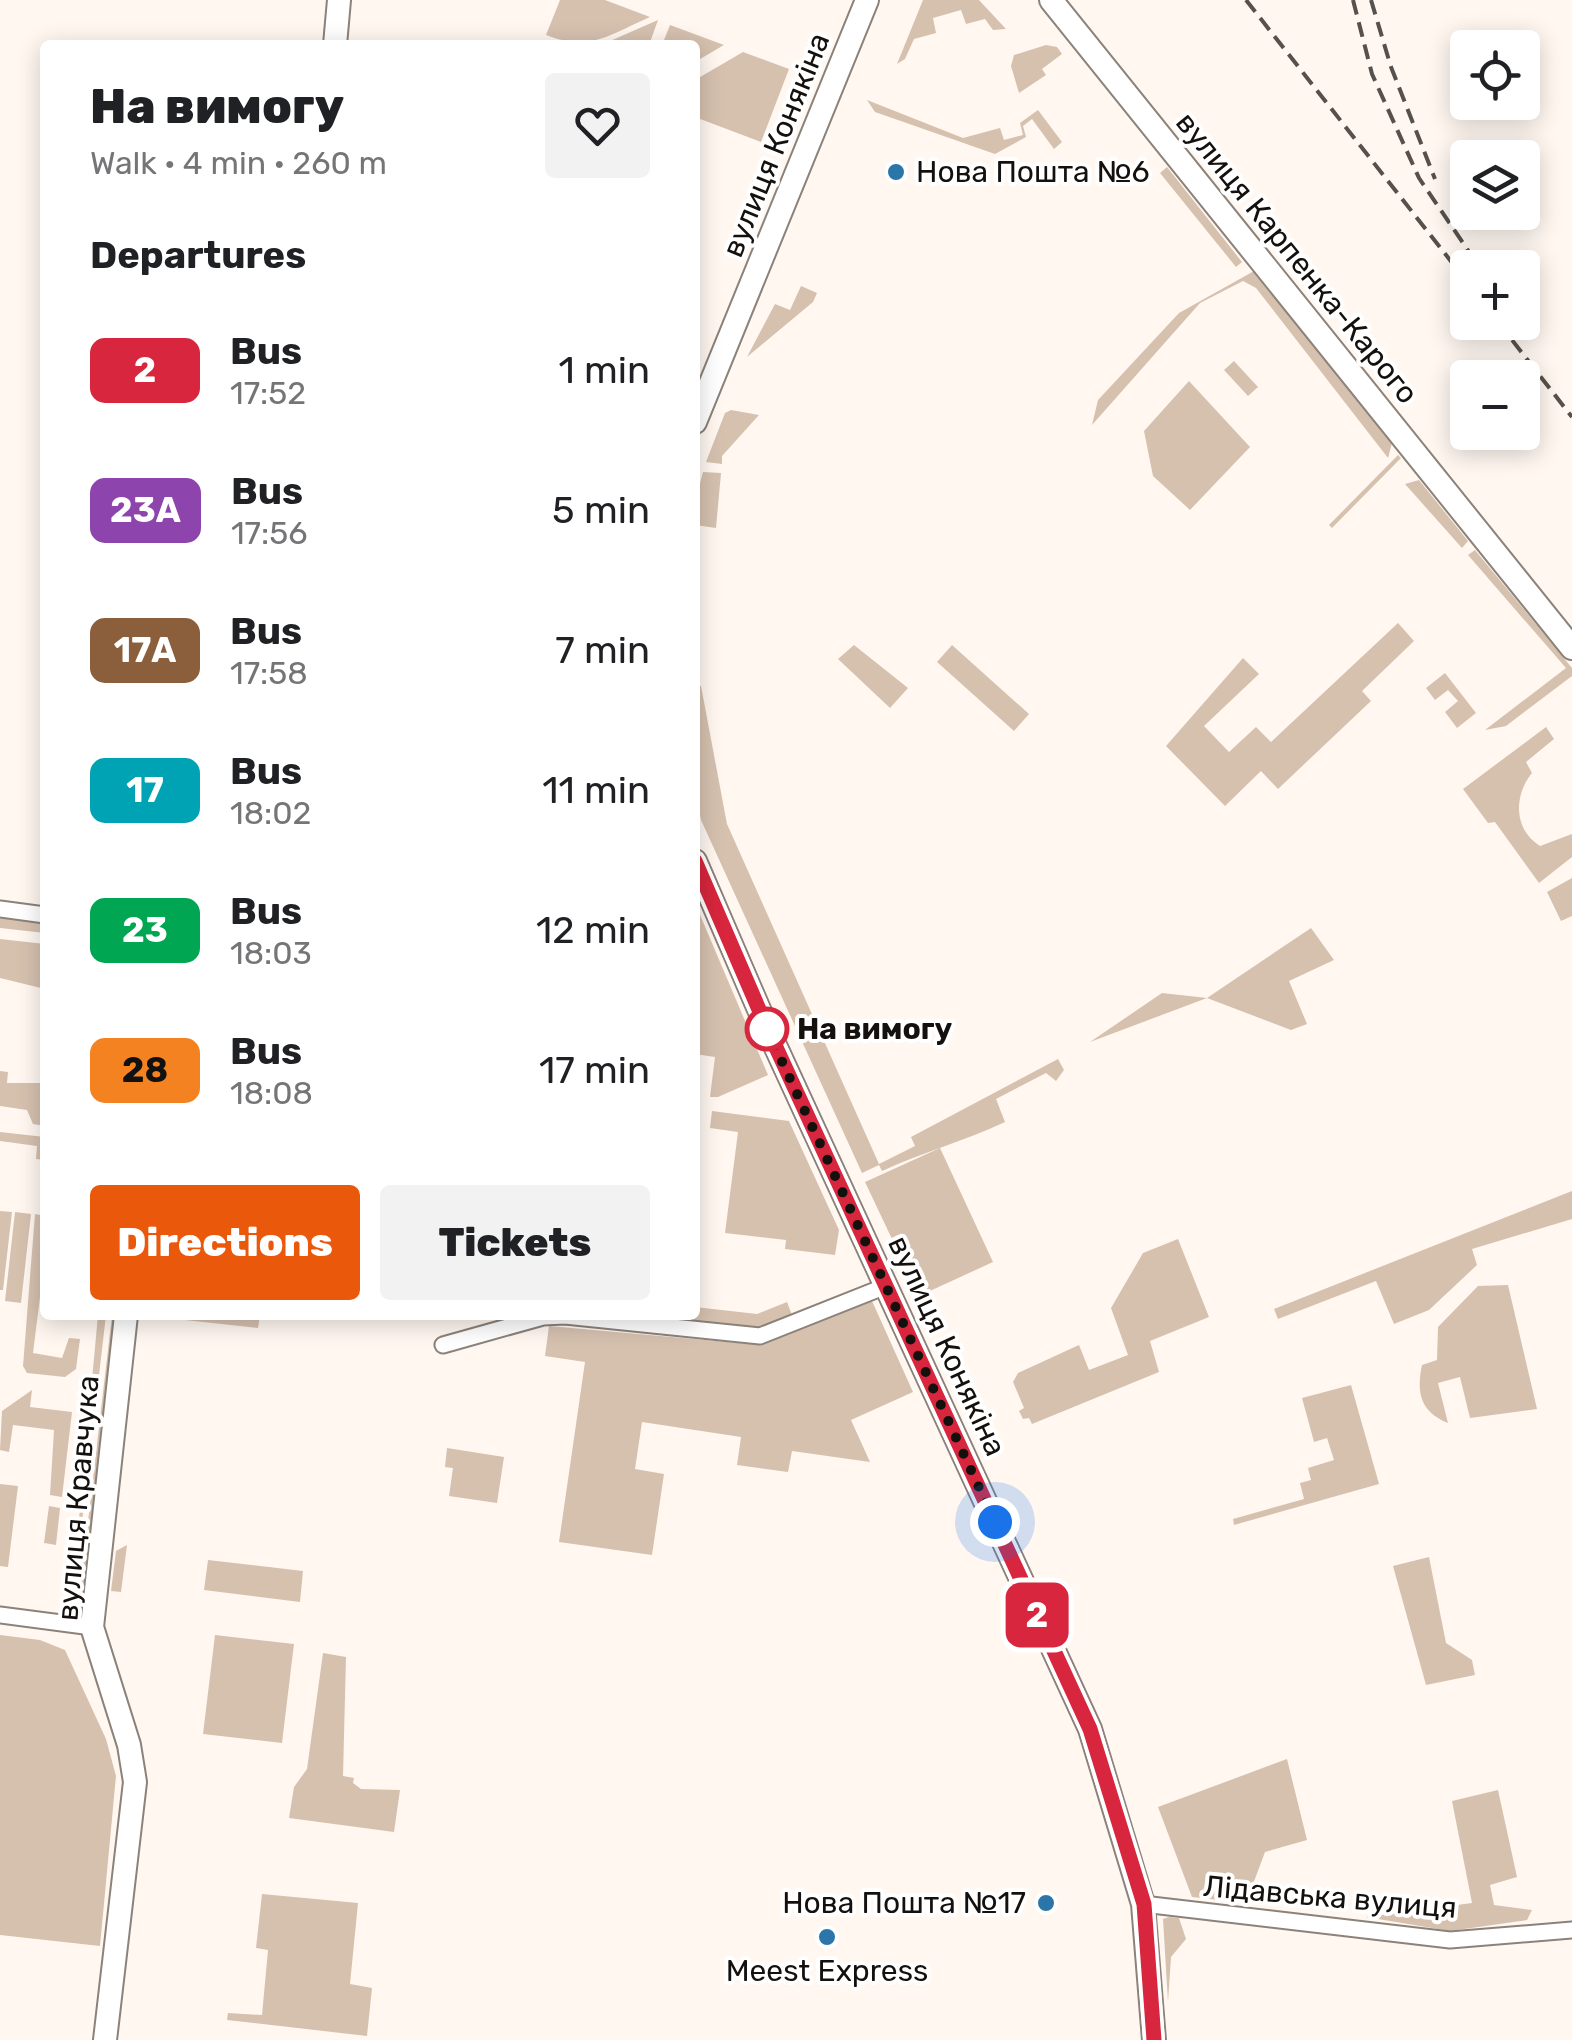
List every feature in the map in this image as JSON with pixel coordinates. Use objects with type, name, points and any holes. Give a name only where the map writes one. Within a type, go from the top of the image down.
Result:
[{"type":"main road","points":[[335,40],[339,0]]},
{"type":"main road","name":"вулиця Конякіна","points":[[700,410],[867,0]]},
{"type":"main road","name":"вулиця Карпенка-Карого","points":[[1051,0],[1572,648]]},
{"type":"main road","name":"вулиця Конякіна","points":[[700,872],[1090,1729],[1144,1904],[1154,2040]]},
{"type":"main road","name":"вулиця Кравчука","points":[[106,2040],[135,1782],[129,1745],[92,1627],[125,1320]]},
{"type":"street","points":[[0,910],[40,914]]},
{"type":"street","points":[[605,1320],[760,1336],[886,1286]]},
{"type":"street","points":[[443,1344],[532,1320]]},
{"type":"street","points":[[0,1616],[92,1627]]},
{"type":"street","name":"Лідавська вулиця","points":[[1144,1904],[1450,1940],[1572,1930]]},
{"type":"shaded area","points":[[560,0],[605,0],[650,17],[595,40],[561,40],[546,35]]},
{"type":"shaded area","points":[[923,0],[979,0],[1006,29],[993,30],[985,19],[966,24],[961,10],[933,18],[936,33],[914,39],[905,59],[897,64]]},
{"type":"shaded area","points":[[658,20],[651,40],[612,40]]},
{"type":"shaded area","points":[[670,25],[724,45],[700,59],[700,40],[664,40]]},
{"type":"shaded area","points":[[1046,45],[1057,47],[1062,54],[1042,69],[1046,75],[1019,93],[1011,66],[1014,55]]},
{"type":"shaded area","points":[[743,52],[789,69],[761,142],[700,119],[700,77]]},
{"type":"shaded area","points":[[867,100],[963,138],[1000,128],[1004,140],[1023,135],[1020,123],[1038,110],[1062,142],[1054,149],[1032,119],[1023,126],[1026,137],[995,154],[875,112]]},
{"type":"shaded area","points":[[1167,167],[1242,262],[1236,267],[1160,173]]},
{"type":"shaded area","points":[[1254,271],[1392,443],[1388,458],[1256,288],[1243,281],[1200,303],[1092,425],[1098,400],[1179,313]]},
{"type":"shaded area","points":[[801,286],[817,293],[813,302],[747,357],[775,304],[790,310]]},
{"type":"shaded area","points":[[1234,361],[1258,387],[1248,396],[1224,370]]},
{"type":"shaded area","points":[[1189,381],[1250,447],[1190,510],[1153,476],[1144,431]]},
{"type":"shaded area","points":[[731,410],[759,415],[722,456],[722,464],[706,462],[725,413]]},
{"type":"shaded area","points":[[1398,455],[1401,458],[1332,528],[1329,525]]},
{"type":"shaded area","points":[[703,472],[721,473],[716,528],[700,526]]},
{"type":"shaded area","points":[[1419,480],[1468,541],[1462,548],[1405,484]]},
{"type":"shaded area","points":[[1475,550],[1572,668],[1572,676],[1506,726],[1485,730],[1566,668],[1468,555]]},
{"type":"shaded area","points":[[1398,623],[1414,641],[1362,691],[1371,701],[1278,789],[1261,771],[1225,806],[1166,746],[1243,658],[1259,674],[1204,726],[1229,752],[1256,727],[1271,742]]},
{"type":"shaded area","points":[[854,645],[908,688],[890,708],[838,659]]},
{"type":"shaded area","points":[[952,645],[1029,714],[1014,731],[937,662]]},
{"type":"shaded area","points":[[1445,673],[1476,713],[1457,728],[1445,712],[1458,701],[1448,690],[1435,700],[1426,688]]},
{"type":"shaded area","points":[[700,686],[727,824],[879,1164],[915,1146],[911,1137],[1058,1059],[1064,1070],[1056,1081],[1046,1073],[996,1099],[1005,1122],[882,1171],[879,1165],[862,1173],[701,820]]},
{"type":"shaded area","points":[[1546,727],[1554,739],[1526,762],[1532,773],[1522,791],[1521,821],[1540,846],[1572,834],[1572,857],[1539,883],[1495,822],[1488,823],[1463,789]]},
{"type":"shaded area","points":[[1572,878],[1572,916],[1561,921],[1547,892]]},
{"type":"shaded area","points":[[700,915],[768,1075],[710,1097],[715,1057],[700,1055]]},
{"type":"shaded area","points":[[0,917],[40,921],[40,932],[0,928]]},
{"type":"shaded area","points":[[1311,928],[1334,960],[1289,981],[1307,1024],[1291,1030],[1207,998]]},
{"type":"shaded area","points":[[0,939],[40,943],[40,988],[0,978]]},
{"type":"shaded area","points":[[1162,993],[1207,998],[1090,1042]]},
{"type":"shaded area","points":[[0,1071],[8,1072],[7,1083],[40,1083],[40,1125],[33,1124],[27,1110],[0,1106]]},
{"type":"shaded area","points":[[712,1111],[789,1121],[839,1230],[835,1255],[785,1249],[786,1240],[725,1233],[738,1132],[710,1128]]},
{"type":"shaded area","points":[[0,1132],[40,1136],[40,1159],[36,1159],[37,1146],[0,1141]]},
{"type":"shaded area","points":[[940,1148],[993,1262],[919,1296],[865,1182]]},
{"type":"shaded area","points":[[1572,1191],[1572,1219],[1472,1249],[1477,1265],[1429,1310],[1394,1324],[1376,1281],[1278,1319],[1274,1309]]},
{"type":"shaded area","points":[[0,1211],[12,1212],[3,1290],[0,1290]]},
{"type":"shaded area","points":[[15,1212],[31,1214],[21,1303],[5,1301]]},
{"type":"shaded area","points":[[35,1214],[40,1215],[40,1297],[33,1353],[62,1358],[69,1338],[80,1339],[76,1369],[65,1377],[27,1373],[23,1366]]},
{"type":"shaded area","points":[[1178,1239],[1209,1317],[1150,1341],[1159,1372],[1032,1424],[1029,1418],[1023,1419],[1019,1411],[1024,1408],[1013,1382],[1018,1373],[1079,1345],[1089,1370],[1128,1355],[1111,1308],[1143,1253]]},
{"type":"shaded area","points":[[1508,1285],[1537,1409],[1470,1418],[1460,1377],[1438,1383],[1448,1423],[1439,1419],[1426,1407],[1420,1393],[1422,1365],[1437,1360],[1438,1327],[1478,1286]]},
{"type":"shaded area","points":[[872,1301],[913,1392],[851,1420],[870,1462],[792,1451],[788,1472],[737,1465],[741,1437],[642,1422],[635,1469],[664,1474],[652,1555],[559,1542],[585,1362],[545,1356],[549,1326],[761,1345]]},
{"type":"shaded area","points":[[787,1302],[792,1315],[759,1329],[674,1320],[700,1320],[700,1308],[757,1314]]},
{"type":"shaded area","points":[[98,1320],[105,1320],[72,1608],[66,1602],[68,1574],[74,1573]]},
{"type":"shaded area","points":[[111,1320],[117,1320],[84,1604],[78,1608]]},
{"type":"shaded area","points":[[185,1320],[259,1320],[258,1328]]},
{"type":"shaded area","points":[[1351,1385],[1379,1484],[1234,1525],[1233,1519],[1304,1499],[1300,1483],[1311,1480],[1308,1468],[1334,1460],[1327,1438],[1314,1442],[1302,1398]]},
{"type":"shaded area","points":[[32,1390],[30,1407],[72,1412],[62,1497],[50,1495],[54,1430],[13,1425],[9,1452],[0,1450],[2,1411]]},
{"type":"shaded area","points":[[447,1448],[504,1457],[497,1503],[449,1496],[453,1468],[445,1467]]},
{"type":"shaded area","points":[[0,1484],[18,1486],[8,1567],[0,1566]]},
{"type":"shaded area","points":[[49,1506],[60,1508],[56,1545],[44,1543]]},
{"type":"shaded area","points":[[127,1545],[121,1592],[111,1591],[116,1551]]},
{"type":"shaded area","points":[[1429,1557],[1446,1643],[1472,1660],[1475,1675],[1426,1685],[1393,1566]]},
{"type":"shaded area","points":[[208,1560],[303,1571],[300,1602],[204,1590]]},
{"type":"shaded area","points":[[0,1635],[40,1640],[65,1650],[106,1739],[116,1776],[100,1946],[0,1935]]},
{"type":"shaded area","points":[[215,1635],[294,1644],[282,1743],[203,1734]]},
{"type":"shaded area","points":[[323,1653],[346,1657],[343,1776],[354,1778],[353,1783],[361,1789],[400,1790],[394,1832],[289,1818],[294,1787],[307,1769]]},
{"type":"shaded area","points":[[1287,1759],[1307,1840],[1265,1852],[1246,1903],[1192,1897],[1158,1807]]},
{"type":"shaded area","points":[[1498,1790],[1517,1877],[1490,1885],[1494,1905],[1532,1910],[1527,1920],[1450,1931],[1366,1917],[1472,1903],[1452,1801]]},
{"type":"shaded area","points":[[262,1894],[358,1903],[350,1984],[372,1988],[367,2036],[227,2020],[228,2013],[262,2015],[268,1950],[256,1948]]},
{"type":"shaded area","points":[[1179,1918],[1186,1939],[1171,1957],[1168,2002],[1163,1919]]},
{"type":"railway","points":[[1246,0],[1450,260]]},
{"type":"railway","points":[[1353,0],[1372,74],[1419,178],[1468,250]]},
{"type":"railway","points":[[1371,0],[1391,67],[1435,179]]},
{"type":"railway","points":[[1512,340],[1572,417]]},
{"type":"bus line","name":"2","points":[[700,875],[1090,1729],[1144,1904],[1154,2040]]},
{"type":"place","name":"Нова Пошта №6","points":[[896,172]]},
{"type":"place","name":"На вимогу","points":[[767,1029]]},
{"type":"place","name":"Нова Пошта №17","points":[[1046,1903]]},
{"type":"place","name":"Meest Express","points":[[827,1937]]},
{"type":"route","points":[[767,1029],[995,1522]]}]
